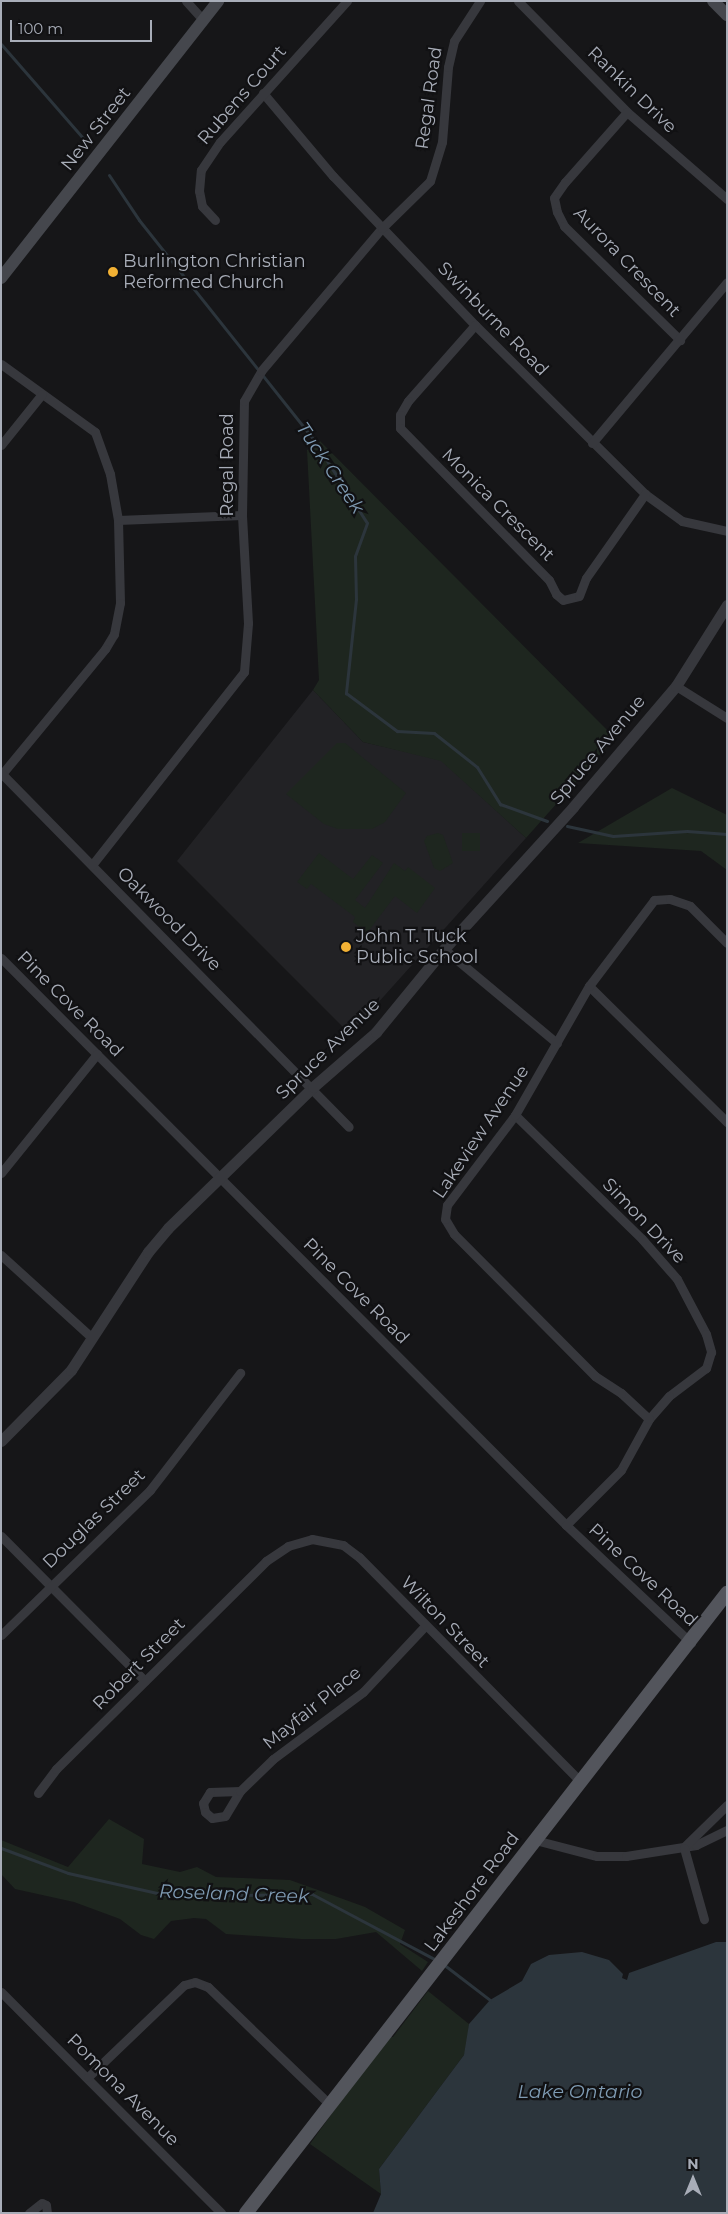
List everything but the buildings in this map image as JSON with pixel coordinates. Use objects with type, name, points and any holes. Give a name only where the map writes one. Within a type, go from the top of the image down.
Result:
[{"type":"main road","name":"New Street","points":[[1,278],[218,1]]},
{"type":"main road","points":[[713,1],[727,15]]},
{"type":"main road","name":"Lakeshore Road","points":[[246,2213],[449,1954],[535,1840],[691,1643],[727,1593]]},
{"type":"street","points":[[186,1],[203,20]]},
{"type":"street","name":"Rubens Court","points":[[215,220],[202,206],[199,191],[201,170],[220,142],[347,1]]},
{"type":"street","name":"Regal Road","points":[[92,865],[244,672],[248,623],[242,515],[242,422],[244,401],[267,364],[382,228],[430,181],[442,142],[448,67],[454,41],[480,1]]},
{"type":"street","name":"Rankin Drive","points":[[518,1],[627,112],[727,199]]},
{"type":"street","name":"Swinburne Road","points":[[263,93],[333,176],[382,228],[475,325],[645,494],[682,521],[727,531]]},
{"type":"street","name":"Aurora Crescent","points":[[627,112],[565,182],[554,198],[557,212],[564,226],[680,340]]},
{"type":"street","points":[[592,442],[727,282]]},
{"type":"street","name":"Monica Crescent","points":[[475,325],[408,401],[400,416],[400,428],[549,580],[556,594],[563,600],[578,596],[586,578],[645,494]]},
{"type":"street","points":[[1,364],[95,432],[110,474],[118,520],[120,603],[114,634],[2,774]]},
{"type":"street","points":[[1,445],[42,394]]},
{"type":"street","points":[[118,520],[242,515]]},
{"type":"street","name":"Spruce Avenue","points":[[1,1441],[71,1370],[148,1252],[219,1177],[313,1087],[376,1032],[444,949],[573,807],[676,686],[727,605]]},
{"type":"street","points":[[676,686],[727,718]]},
{"type":"street","name":"Oakwood Drive","points":[[2,774],[313,1087],[349,1127]]},
{"type":"street","name":"Lakeview Avenue","points":[[648,1419],[621,1393],[595,1376],[454,1234],[445,1219],[447,1205],[515,1115],[589,986],[654,900],[670,899],[690,906],[727,943]]},
{"type":"street","points":[[444,949],[558,1043]]},
{"type":"street","name":"Pine Cove Road","points":[[1,958],[566,1525],[691,1643]]},
{"type":"street","points":[[589,986],[727,1122]]},
{"type":"street","points":[[1,1173],[97,1054]]},
{"type":"street","name":"Simon Drive","points":[[515,1115],[642,1239],[677,1279],[706,1334],[711,1352],[706,1368],[669,1396],[648,1419],[621,1470],[566,1525]]},
{"type":"street","points":[[1,1256],[91,1337]]},
{"type":"street","name":"Douglas Street","points":[[1,1634],[50,1584],[150,1490],[240,1372]]},
{"type":"street","points":[[1,1536],[145,1681]]},
{"type":"street","name":"Wilton Street","points":[[266,1561],[288,1546],[312,1539],[343,1545],[358,1557],[581,1782]]},
{"type":"street","name":"Robert Street","points":[[38,1793],[56,1769],[266,1561]]},
{"type":"street","name":"Mayfair Place","points":[[240,1791],[296,1739],[363,1692],[425,1626]]},
{"type":"street","points":[[684,1848],[727,1804]]},
{"type":"street","points":[[535,1840],[596,1856],[626,1856],[684,1848],[727,1830]]},
{"type":"street","points":[[684,1848],[704,1919]]},
{"type":"street","points":[[88,2077],[184,1985],[195,1982],[208,1987],[330,2105]]},
{"type":"street","name":"Pomona Avenue","points":[[1,1992],[88,2077],[221,2213]]},
{"type":"street","points":[[29,2213],[42,2203],[46,2205],[47,2213]]},
{"type":"shaded area","points":[[320,441],[615,738],[526,838],[441,761],[363,742],[313,690],[319,680],[307,450]]},
{"type":"shaded area","name":"John T. Tuck Public School","points":[[313,690],[363,742],[441,760],[526,838],[350,1034],[177,861]]},
{"type":"shaded area","points":[[337,743],[345,743],[406,793],[385,822],[372,829],[338,829],[324,824],[286,794]]},
{"type":"shaded area","points":[[672,788],[727,815],[727,870],[701,851],[578,843]]},
{"type":"shaded area","points":[[438,833],[443,835],[453,863],[440,871],[434,868],[424,841],[427,836]]},
{"type":"shaded area","points":[[462,833],[480,833],[480,851],[462,851]]},
{"type":"shaded area","points":[[319,853],[353,879],[372,855],[383,863],[355,900],[365,908],[394,863],[405,871],[408,867],[435,888],[417,913],[395,896],[367,933],[353,922],[355,917],[311,884],[307,889],[297,882]]},
{"type":"shaded area","points":[[109,1819],[144,1839],[142,1864],[180,1872],[197,1867],[216,1877],[290,1880],[365,1907],[405,1930],[400,1944],[428,1962],[422,1971],[376,1932],[336,1939],[301,1939],[226,1934],[206,1919],[194,1918],[171,1921],[154,1939],[141,1935],[120,1919],[74,1902],[15,1889],[1,1874],[1,1840],[68,1867]]},
{"type":"shaded area","points":[[428,1991],[469,2024],[468,2045],[464,2055],[379,2169],[381,2194],[310,2144],[387,2037],[393,2037]]},
{"type":"water","name":"Lake Ontario","points":[[716,1942],[727,1942],[727,2213],[373,2213],[381,2194],[379,2169],[464,2055],[469,2024],[490,2000],[522,1981],[531,1964],[549,1955],[582,1952],[609,1960],[623,1974],[622,1978],[627,1980],[629,1973]]},
{"type":"waterway","name":"Tuck Creek","points":[[1,44],[84,139]]},
{"type":"waterway","name":"Tuck Creek","points":[[109,175],[139,220],[311,436],[367,523],[355,556],[356,599],[346,693],[397,731],[434,733],[477,767],[500,804],[547,821]]},
{"type":"waterway","name":"Tuck Creek","points":[[567,826],[613,836],[687,831],[727,834]]},
{"type":"waterway","name":"Roseland Creek","points":[[1,1848],[68,1873],[170,1896],[312,1894],[438,1961]]},
{"type":"waterway","points":[[443,1964],[490,2000]]},
{"type":"place","name":"Burlington Christian Reformed Church","points":[[113,272]]},
{"type":"place","name":"John T. Tuck Public School","points":[[346,947]]}]
